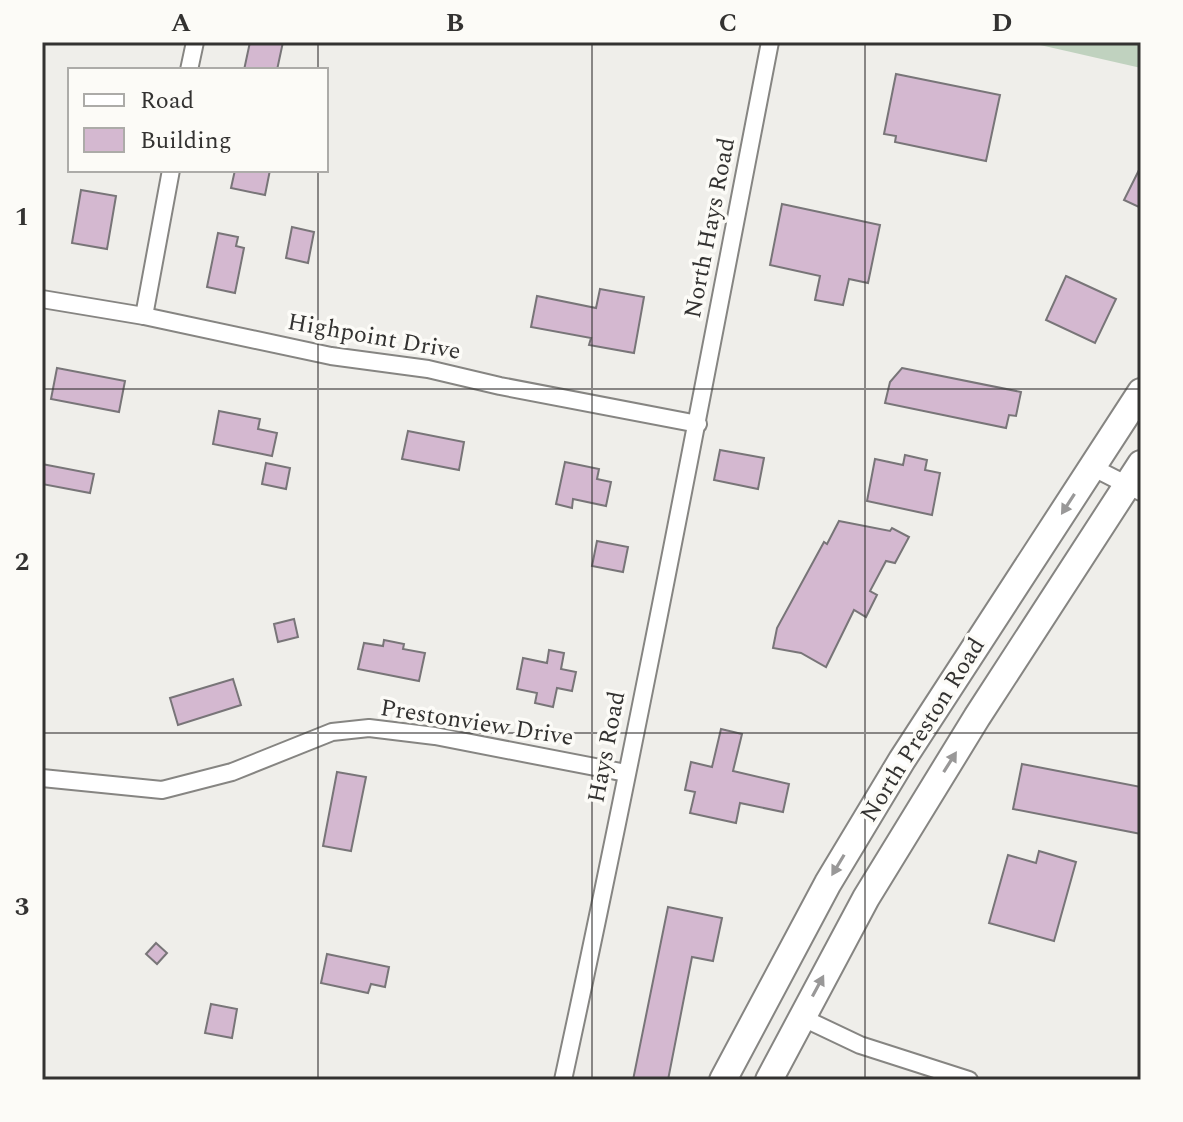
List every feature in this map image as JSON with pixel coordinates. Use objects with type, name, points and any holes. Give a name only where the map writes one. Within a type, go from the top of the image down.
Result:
[{"type":"main road","name":"North Preston Road","points":[[723,1080],[828,883],[902,760],[1141,392]]},
{"type":"main road","name":"North Preston Road","points":[[769,1080],[866,898],[977,717],[1134,489],[1141,464]]},
{"type":"street","points":[[189,68],[195,42]]},
{"type":"street","name":"North Hays Road","points":[[698,424],[770,42]]},
{"type":"street","points":[[144,316],[171,172]]},
{"type":"street","name":"Highpoint Drive","points":[[42,299],[144,316],[331,356],[428,369],[698,424]]},
{"type":"street","name":"Hays Road","points":[[563,1080],[605,890],[698,424]]},
{"type":"street","points":[[1092,467],[1134,489]]},
{"type":"street","name":"Prestonview Drive","points":[[42,778],[162,790],[232,772],[332,732],[369,728],[435,736],[626,773]]},
{"type":"street","points":[[801,1017],[860,1045],[969,1080]]},
{"type":"green space","points":[[1027,42],[1141,42],[1141,68]]},
{"type":"building","points":[[250,42],[283,42],[277,68],[244,68]]},
{"type":"building","points":[[896,74],[1000,95],[986,161],[895,142],[896,136],[884,134]]},
{"type":"building","points":[[1141,166],[1141,208],[1124,200]]},
{"type":"building","points":[[235,172],[270,172],[265,195],[231,188]]},
{"type":"building","points":[[81,190],[116,196],[107,249],[72,243]]},
{"type":"building","points":[[782,204],[880,225],[868,283],[849,279],[843,305],[815,300],[820,276],[770,265]]},
{"type":"building","points":[[292,227],[314,232],[308,263],[286,258]]},
{"type":"building","points":[[218,233],[238,237],[236,246],[244,248],[235,293],[207,287]]},
{"type":"building","points":[[1066,276],[1116,299],[1095,343],[1046,320]]},
{"type":"building","points":[[600,289],[644,297],[634,353],[589,345],[591,338],[531,327],[537,296],[596,308]]},
{"type":"building","points":[[57,368],[125,381],[119,412],[51,399]]},
{"type":"building","points":[[902,368],[1021,392],[1016,416],[1009,415],[1006,428],[885,403],[890,382]]},
{"type":"building","points":[[219,411],[260,419],[258,429],[277,433],[272,456],[213,444]]},
{"type":"building","points":[[408,431],[464,442],[459,470],[402,459]]},
{"type":"building","points":[[720,450],[764,458],[758,489],[714,480]]},
{"type":"building","points":[[905,455],[927,460],[925,470],[940,473],[932,515],[867,501],[875,459],[903,465]]},
{"type":"building","points":[[565,462],[599,469],[597,479],[611,482],[606,506],[573,499],[572,508],[556,504]]},
{"type":"building","points":[[266,463],[290,468],[286,489],[262,484]]},
{"type":"building","points":[[42,464],[94,474],[90,493],[42,484]]},
{"type":"building","points":[[839,521],[890,531],[892,528],[909,537],[895,563],[886,561],[870,591],[877,595],[866,617],[854,610],[826,667],[801,653],[773,648],[777,628],[824,542],[827,544]]},
{"type":"building","points":[[597,541],[628,547],[623,572],[592,566]]},
{"type":"building","points":[[294,619],[298,637],[278,642],[274,624]]},
{"type":"building","points":[[384,640],[404,644],[403,649],[425,653],[419,681],[358,669],[364,643],[383,646]]},
{"type":"building","points":[[549,650],[564,653],[561,669],[576,672],[572,691],[557,688],[553,707],[535,703],[537,693],[517,689],[523,658],[547,663]]},
{"type":"building","points":[[233,679],[241,705],[178,725],[170,698]]},
{"type":"building","points":[[721,729],[742,734],[733,771],[789,784],[783,812],[740,803],[736,823],[690,813],[695,792],[685,790],[691,762],[712,767]]},
{"type":"building","points":[[1022,764],[1141,787],[1141,834],[1013,809]]},
{"type":"building","points":[[337,772],[366,777],[351,851],[323,846]]},
{"type":"building","points":[[1039,851],[1076,862],[1054,941],[989,923],[1008,855],[1036,863]]},
{"type":"building","points":[[668,907],[722,918],[713,961],[692,957],[668,1080],[633,1080]]},
{"type":"building","points":[[156,943],[167,953],[157,964],[146,954]]},
{"type":"building","points":[[327,954],[389,967],[385,987],[371,984],[368,993],[321,983]]},
{"type":"building","points":[[211,1004],[237,1009],[232,1038],[205,1033]]}]
